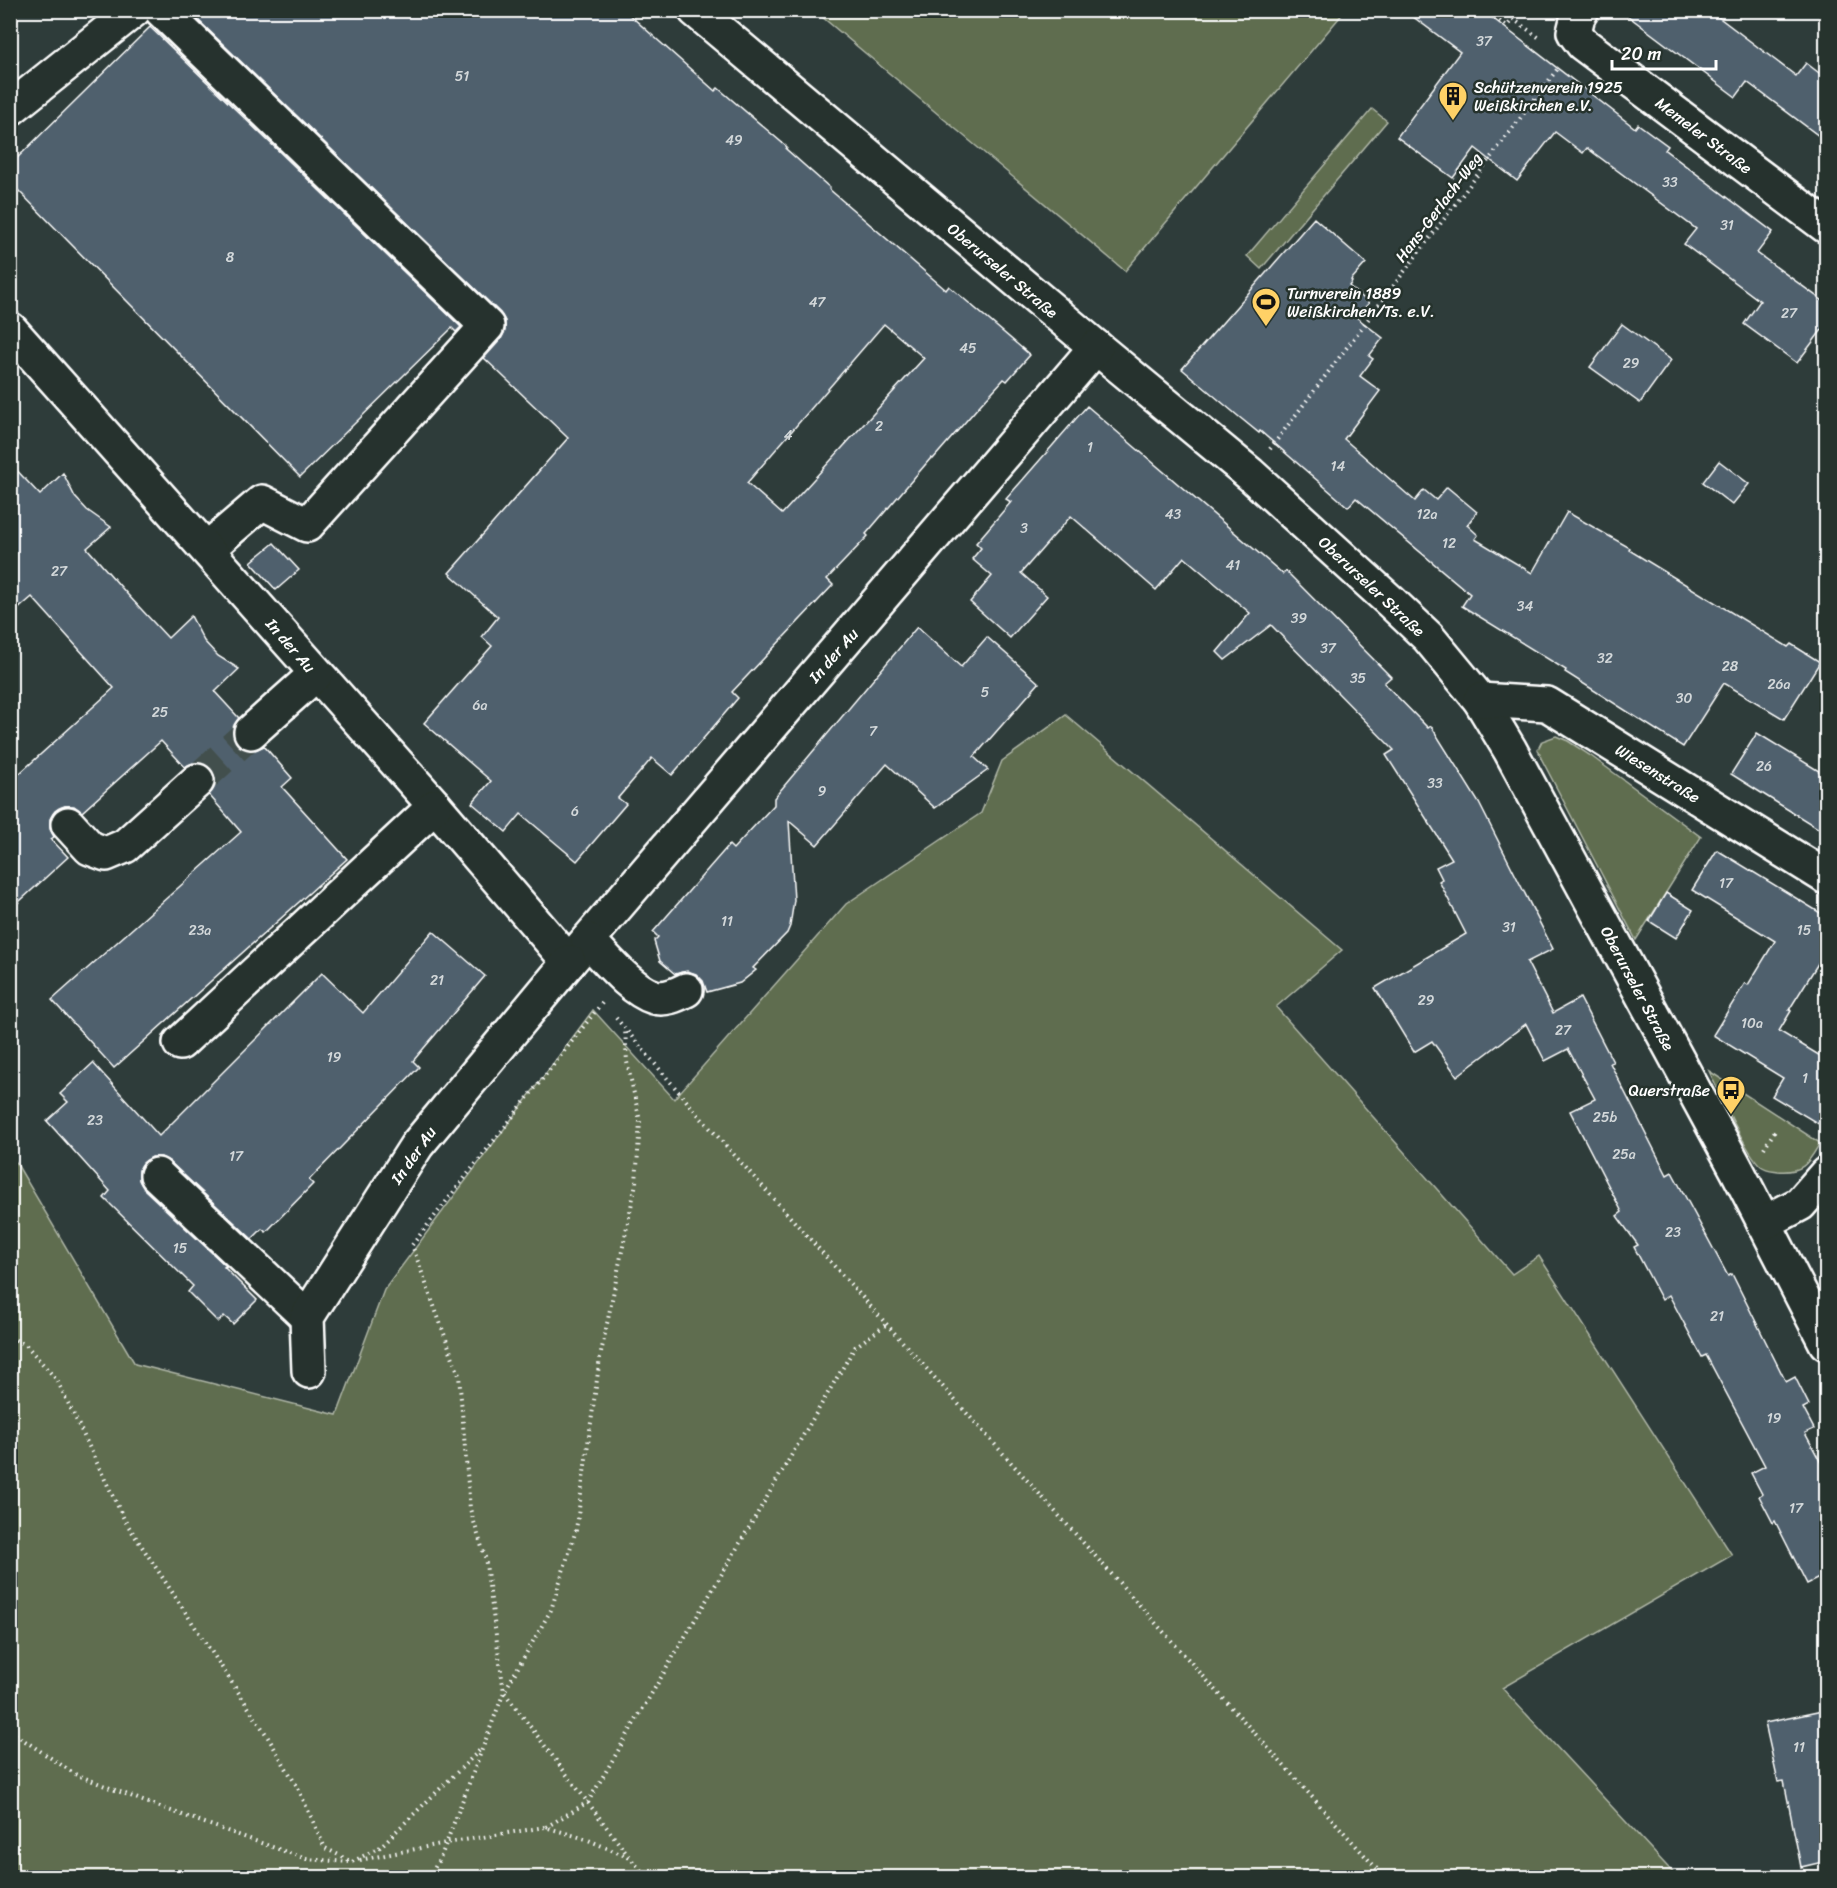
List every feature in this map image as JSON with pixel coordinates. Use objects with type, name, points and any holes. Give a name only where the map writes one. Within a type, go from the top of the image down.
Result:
[{"type":"street","points":[[10,109],[134,10]]},
{"type":"street","points":[[161,10],[487,326],[307,525],[262,502],[207,549]]},
{"type":"street","name":"Oberurseler Straße","points":[[695,10],[1096,348],[1250,474],[1428,637],[1480,700],[1510,750],[1827,1343]]},
{"type":"street","points":[[1574,51],[1574,32],[1582,10]]},
{"type":"street","name":"Memeler Straße","points":[[1574,51],[1827,226]]},
{"type":"street","name":"In der Au","points":[[10,329],[435,806],[579,951]]},
{"type":"street","name":"In der Au","points":[[307,1317],[417,1145],[579,951],[1096,348]]},
{"type":"street","points":[[251,732],[316,674]]},
{"type":"street","name":"Wiesenstraße","points":[[1480,700],[1546,704],[1827,877]]},
{"type":"street","points":[[68,824],[90,848],[106,854],[125,846],[197,781]]},
{"type":"street","points":[[180,1043],[435,806]]},
{"type":"street","points":[[579,951],[654,997],[665,998],[686,990]]},
{"type":"street","points":[[1764,1223],[1800,1204],[1827,1174]]},
{"type":"street","points":[[157,1175],[307,1317],[309,1371]]},
{"type":"path","points":[[1485,10],[1507,26],[1513,19],[1574,51]]},
{"type":"path","name":"Hans-Gerlach-Weg","points":[[1250,474],[1574,51]]},
{"type":"path","points":[[579,951],[585,983],[701,1118],[1385,1878]]},
{"type":"path","points":[[602,1003],[412,1245],[459,1375],[470,1509],[485,1557],[504,1692],[630,1858],[648,1878]]},
{"type":"path","points":[[429,1878],[446,1843],[504,1692],[551,1610],[576,1530],[600,1358],[636,1183],[640,1121],[627,1062],[625,1028]]},
{"type":"path","points":[[10,1731],[75,1774],[143,1801],[306,1859],[352,1862],[446,1843],[545,1827],[588,1802],[855,1347],[887,1324]]},
{"type":"path","points":[[10,1336],[26,1345],[57,1380],[125,1521],[266,1734],[298,1788],[325,1848],[352,1862]]},
{"type":"path","points":[[352,1862],[380,1847],[483,1747]]},
{"type":"path","points":[[545,1827],[586,1839],[630,1858]]},
{"type":"green space","points":[[815,11],[1345,11],[1125,271]]},
{"type":"green space","points":[[1372,109],[1387,121],[1261,269],[1247,256]]},
{"type":"green space","points":[[1066,715],[1342,950],[1276,1007],[1512,1274],[1539,1256],[1732,1555],[1502,1688],[1677,1877],[11,1877],[11,1154],[135,1364],[337,1415],[384,1290],[593,1010],[674,1099],[846,904],[981,813],[1002,761]]},
{"type":"green space","points":[[1556,736],[1591,756],[1701,837],[1636,940],[1541,758],[1538,749],[1542,741]]},
{"type":"green space","points":[[1709,1071],[1820,1143],[1808,1161],[1800,1168],[1787,1171],[1769,1170],[1761,1166],[1741,1136]]},
{"type":"building","points":[[203,10],[624,10],[715,91],[718,88],[787,147],[786,149],[829,189],[946,290],[949,286],[1030,355],[1007,381],[1004,379],[933,459],[931,458],[866,534],[868,536],[827,579],[833,585],[732,692],[738,698],[672,775],[652,758],[618,798],[626,804],[577,861],[521,814],[506,832],[472,803],[491,781],[424,723],[492,646],[482,637],[498,617],[449,573],[568,438],[484,358],[505,331],[505,321],[500,313],[196,18]],"holes":[[[884,324],[924,358],[782,514],[747,483]]]},
{"type":"building","points":[[1404,10],[1482,10],[1635,128],[1638,124],[1668,146],[1665,150],[1773,232],[1757,253],[1827,304],[1827,323],[1797,363],[1744,324],[1760,301],[1684,244],[1696,229],[1587,148],[1583,153],[1555,132],[1517,181],[1475,148],[1453,178],[1397,137],[1460,52]]},
{"type":"building","points":[[1620,10],[1709,10],[1796,76],[1806,63],[1827,79],[1827,142],[1747,82],[1736,97]]},
{"type":"building","points":[[150,27],[461,327],[456,332],[452,328],[300,477],[10,182],[10,165]]},
{"type":"building","points":[[1314,218],[1366,263],[1351,280],[1349,286],[1369,303],[1356,317],[1383,338],[1369,356],[1373,359],[1360,376],[1380,391],[1344,439],[1415,501],[1424,490],[1436,500],[1447,487],[1477,512],[1467,525],[1478,535],[1475,539],[1532,573],[1567,512],[1630,548],[1629,550],[1788,647],[1791,644],[1820,662],[1784,719],[1724,683],[1683,747],[1565,672],[1566,670],[1462,606],[1470,594],[1356,498],[1348,507],[1260,431],[1259,433],[1182,369]]},
{"type":"building","points":[[1622,324],[1671,360],[1640,403],[1590,367]]},
{"type":"building","points":[[1087,406],[1283,574],[1286,571],[1391,677],[1384,683],[1428,728],[1431,726],[1479,803],[1553,949],[1527,962],[1553,1013],[1580,998],[1667,1175],[1672,1172],[1728,1276],[1732,1274],[1786,1382],[1795,1377],[1809,1405],[1803,1408],[1814,1429],[1805,1433],[1827,1474],[1827,1574],[1807,1584],[1775,1521],[1773,1523],[1759,1496],[1762,1494],[1751,1473],[1765,1466],[1706,1355],[1702,1357],[1669,1295],[1662,1300],[1634,1247],[1638,1245],[1617,1216],[1622,1212],[1570,1111],[1595,1099],[1568,1049],[1545,1061],[1526,1024],[1457,1076],[1432,1041],[1414,1052],[1375,988],[1466,934],[1439,881],[1442,879],[1436,867],[1452,859],[1386,755],[1394,750],[1271,625],[1225,660],[1217,652],[1250,613],[1184,557],[1156,590],[1071,516],[1021,573],[1047,596],[1010,638],[970,602],[992,576],[972,559],[981,548],[976,543],[1011,502],[1006,499]]},
{"type":"building","points":[[1719,461],[1749,484],[1732,505],[1703,482]]},
{"type":"building","points":[[10,463],[40,495],[63,473],[75,497],[87,510],[111,527],[87,548],[128,595],[168,638],[191,616],[204,641],[218,656],[239,669],[215,692],[239,718],[233,727],[233,736],[237,744],[246,750],[255,750],[264,746],[292,778],[282,787],[347,859],[114,1068],[52,1000],[241,832],[209,795],[215,786],[215,777],[211,769],[202,763],[193,763],[185,767],[161,741],[82,812],[74,806],[65,806],[55,811],[50,819],[50,829],[54,837],[51,839],[68,857],[10,910],[10,782],[114,688],[32,597],[10,616]]},
{"type":"building","points":[[274,543],[299,570],[276,590],[251,562]]},
{"type":"building","points":[[917,627],[961,667],[987,637],[1039,683],[974,757],[988,770],[935,808],[887,764],[817,845],[789,821],[794,900],[787,933],[753,968],[756,970],[740,983],[707,992],[703,981],[696,974],[687,971],[675,974],[660,961],[654,941],[658,937],[653,932],[729,845],[733,849],[774,805],[774,798]]},
{"type":"building","points":[[1757,733],[1827,776],[1827,834],[1731,774]]},
{"type":"building","points":[[1717,850],[1827,917],[1827,949],[1789,1010],[1791,1011],[1779,1031],[1827,1060],[1827,1129],[1772,1096],[1783,1078],[1713,1035],[1745,983],[1748,985],[1775,941],[1692,890]]},
{"type":"building","points":[[1666,893],[1693,910],[1676,938],[1649,921]]},
{"type":"building","points":[[433,931],[485,976],[413,1061],[419,1067],[309,1180],[313,1184],[266,1232],[262,1229],[252,1239],[169,1161],[161,1157],[152,1157],[143,1163],[139,1170],[139,1180],[144,1189],[226,1266],[224,1267],[257,1300],[233,1324],[224,1316],[218,1322],[188,1292],[193,1286],[104,1198],[110,1191],[47,1121],[68,1102],[60,1094],[93,1063],[159,1136],[322,973],[363,1013]]},
{"type":"building","points":[[1827,1710],[1827,1861],[1801,1867],[1784,1781],[1778,1782],[1765,1723]]},
{"type":"tunnel","points":[[197,781],[251,732]]},
{"type":"place","name":"Schützenverein 1925 Weißkirchen e.V.","points":[[1453,122]]},
{"type":"place","name":"Turnverein 1889 Weißkirchen/Ts. e.V.","points":[[1266,328]]},
{"type":"place","name":"Querstraße","points":[[1731,1116]]}]
